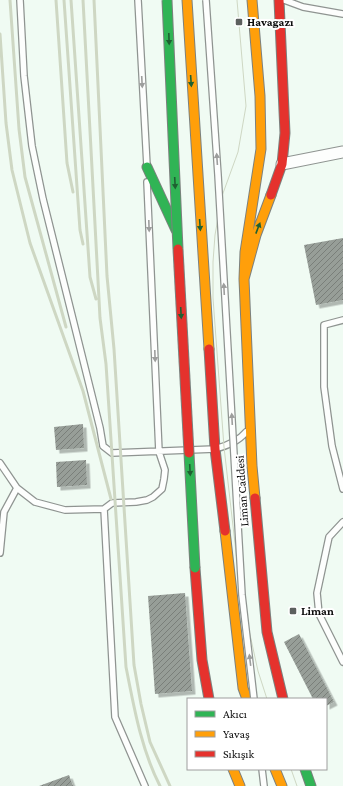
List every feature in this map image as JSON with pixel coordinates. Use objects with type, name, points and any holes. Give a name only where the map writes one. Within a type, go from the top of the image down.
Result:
[{"type":"main road","points":[[167,0],[195,568],[202,660],[209,698]]},
{"type":"main road","points":[[187,0],[215,449],[243,688],[247,698]]},
{"type":"main road","name":"Liman Caddesi","points":[[252,0],[260,96],[261,148],[244,252],[250,428],[253,482],[267,632],[283,698]]},
{"type":"main road","points":[[244,279],[256,235],[282,164],[285,133],[279,0]]},
{"type":"main road","points":[[147,167],[188,257]]},
{"type":"main road","points":[[195,270],[204,291]]},
{"type":"main road","points":[[233,770],[240,786]]},
{"type":"main road","points":[[275,770],[282,786]]},
{"type":"main road","points":[[304,770],[310,786]]},
{"type":"street","points":[[282,164],[343,152]]},
{"type":"lane","points":[[20,0],[24,76],[32,146],[43,199],[104,446],[112,453],[215,449],[229,445],[244,436],[250,428]]},
{"type":"lane","points":[[0,463],[17,488],[35,502],[65,510],[104,508],[112,503],[147,500],[162,489],[165,470],[159,452],[147,167],[138,0]]},
{"type":"lane","points":[[206,0],[218,175],[242,595],[254,698]]},
{"type":"lane","points":[[284,0],[303,7],[343,14]]},
{"type":"lane","points":[[343,320],[324,325],[324,387],[332,446],[343,489]]},
{"type":"lane","points":[[0,553],[4,512],[17,488]]},
{"type":"lane","points":[[104,508],[115,717],[145,786]]},
{"type":"lane","points":[[343,522],[329,537],[317,593],[319,614],[343,662]]},
{"type":"lane","points":[[262,770],[264,786]]},
{"type":"building","points":[[343,238],[343,300],[316,305],[304,245]]},
{"type":"building","points":[[83,424],[84,448],[56,450],[54,427]]},
{"type":"building","points":[[86,460],[87,485],[57,487],[56,462]]},
{"type":"building","points":[[185,593],[192,691],[155,694],[148,596]]},
{"type":"building","points":[[299,634],[334,702],[327,706],[327,698],[312,698],[284,642]]},
{"type":"building","points":[[69,775],[73,786],[39,786]]},
{"type":"tram line","points":[[237,0],[246,106],[238,152],[222,196],[215,235],[213,298],[224,447],[238,570],[258,671],[267,698]]},
{"type":"tram line","points":[[291,770],[297,786]]},
{"type":"railway","points":[[10,0],[19,129],[25,177],[66,327]]},
{"type":"railway","points":[[56,0],[67,163],[73,192]]},
{"type":"railway","points":[[64,0],[80,230],[83,244]]},
{"type":"railway","points":[[71,0],[90,277],[96,299]]},
{"type":"railway","points":[[83,0],[100,318],[106,364],[126,667],[143,743],[153,772],[160,786]]},
{"type":"railway","points":[[94,0],[107,276],[114,349],[134,665],[150,742],[170,786]]},
{"type":"railway","points":[[0,34],[6,123],[12,170],[30,243],[83,391],[111,499]]},
{"type":"traffic: fast","points":[[167,0],[178,249]]},
{"type":"traffic: fast","points":[[147,167],[176,230]]},
{"type":"traffic: fast","points":[[189,453],[195,568]]},
{"type":"traffic: fast","points":[[305,770],[311,786]]},
{"type":"traffic: slow","points":[[187,0],[209,349]]},
{"type":"traffic: slow","points":[[244,279],[245,252],[261,149],[260,96],[252,0]]},
{"type":"traffic: slow","points":[[255,498],[252,466],[244,279],[256,235],[271,195]]},
{"type":"traffic: slow","points":[[225,531],[243,688],[247,698]]},
{"type":"traffic: slow","points":[[233,770],[240,786]]},
{"type":"traffic: slow","points":[[275,770],[282,786]]},
{"type":"traffic: jam","points":[[271,195],[282,164],[285,133],[279,0]]},
{"type":"traffic: jam","points":[[178,249],[189,453]]},
{"type":"traffic: jam","points":[[209,349],[215,449],[225,531]]},
{"type":"traffic: jam","points":[[255,498],[267,632],[283,698]]},
{"type":"traffic: jam","points":[[195,568],[202,660],[209,698]]},
{"type":"place","name":"Havagazı","points":[[239,22]]},
{"type":"place","name":"Liman","points":[[293,611]]}]
